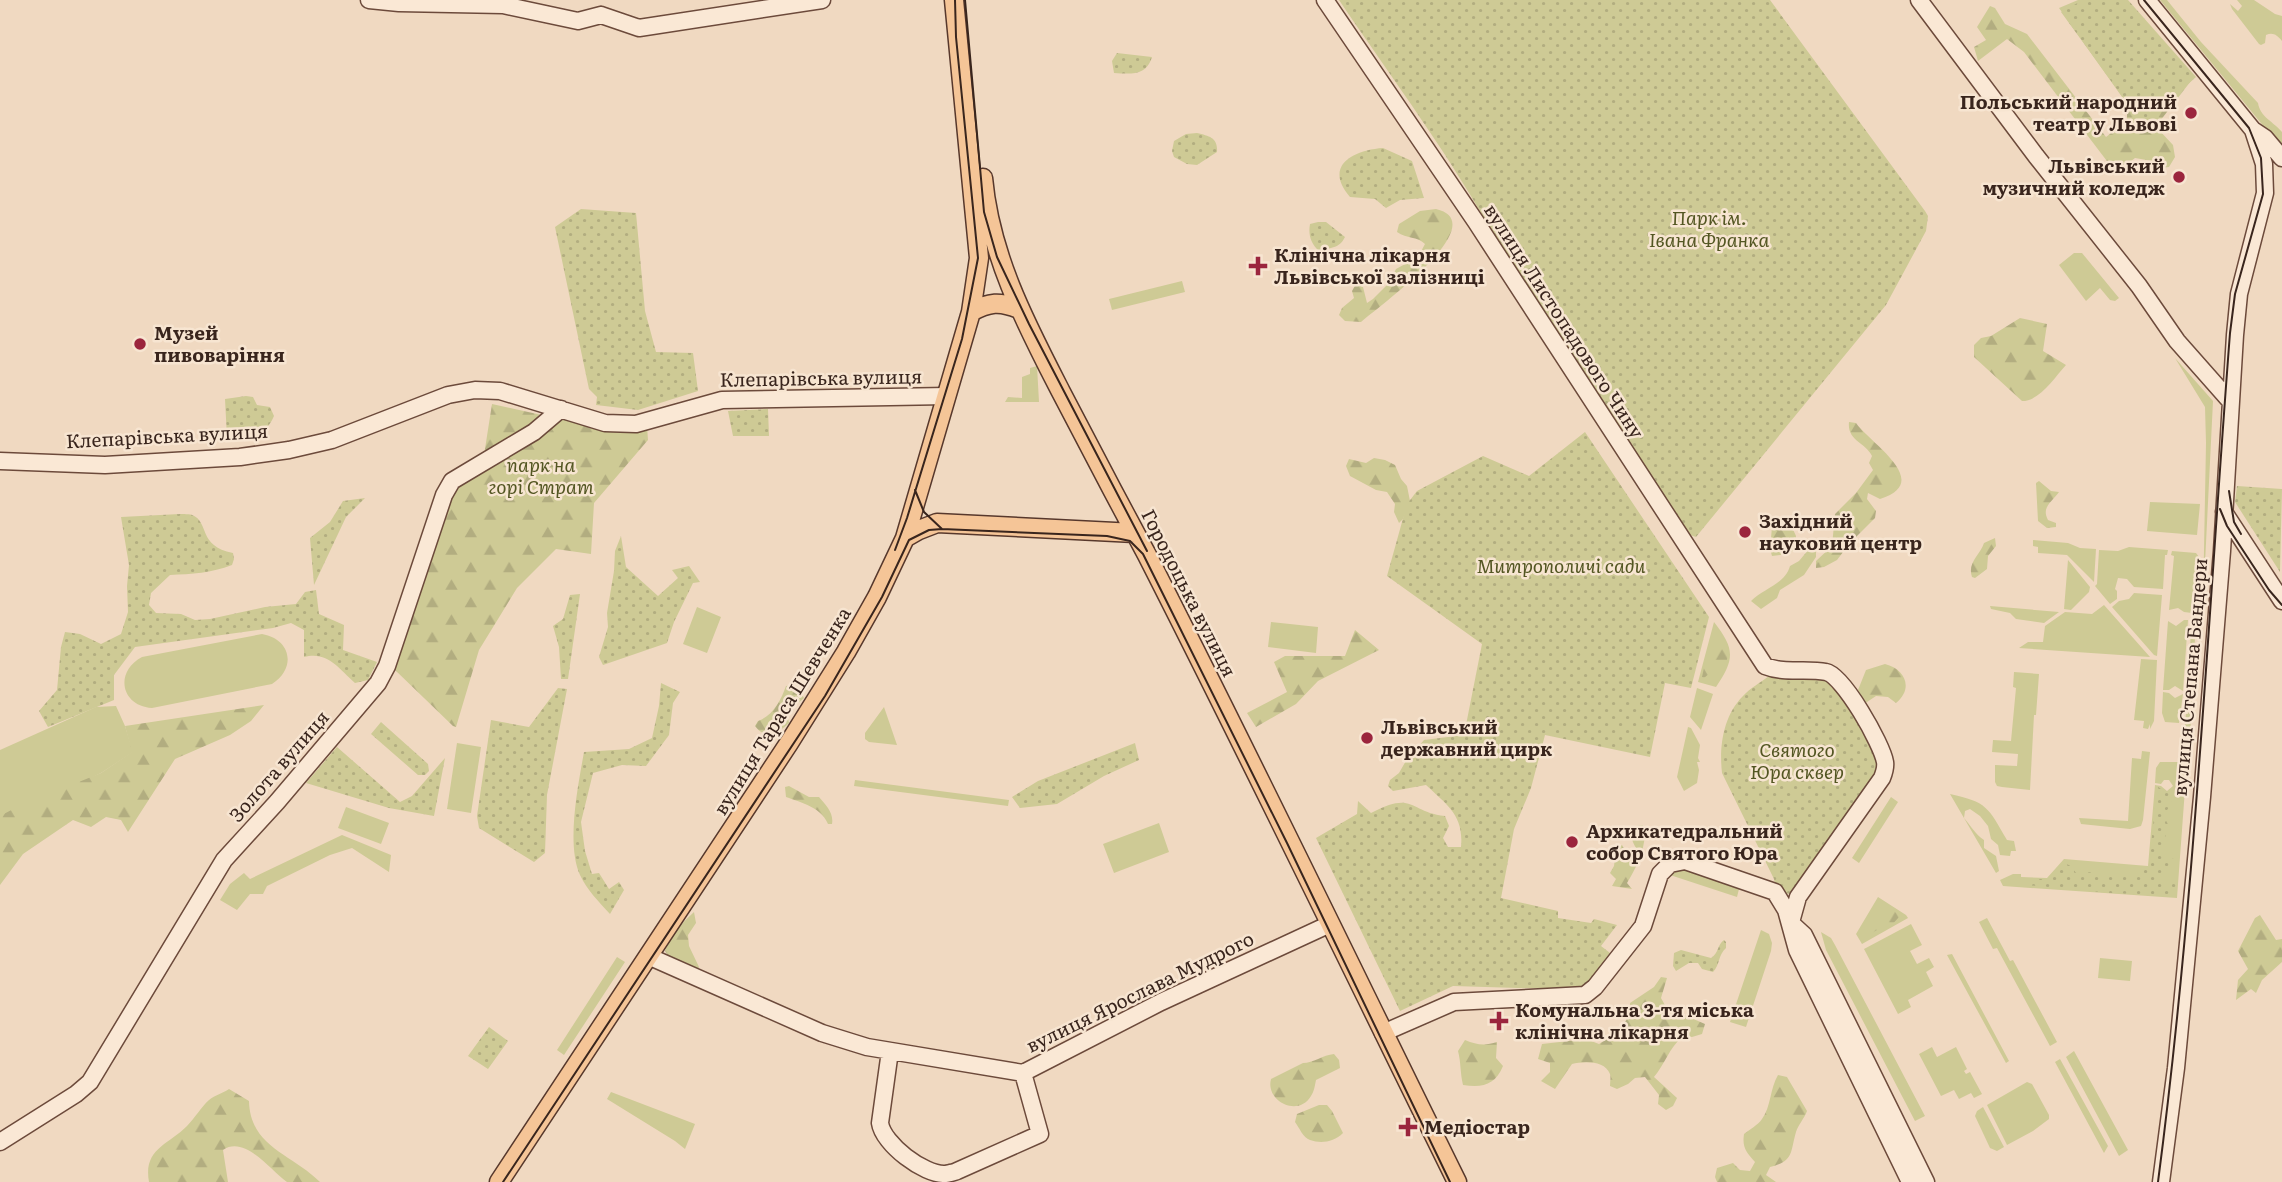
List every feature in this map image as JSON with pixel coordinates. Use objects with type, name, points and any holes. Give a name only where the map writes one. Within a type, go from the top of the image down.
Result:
[{"type":"main road","name":"вулиця Тараса Шевченка","points":[[499,1182],[789,743],[846,652],[881,589],[905,538],[971,312],[979,258],[954,0]]},
{"type":"main road","name":"Городоцька вулиця","points":[[967,0],[987,211],[999,256],[1019,309],[1132,528],[1457,1182]]},
{"type":"main road","points":[[971,312],[984,305],[999,302],[1019,309]]},
{"type":"main road","points":[[918,494],[926,511],[937,523]]},
{"type":"main road","points":[[905,538],[937,523],[1132,528]]},
{"type":"street","points":[[369,0],[503,5],[578,22],[602,7],[639,28],[822,0]]},
{"type":"street","name":"вулиця Листопадового Чину","points":[[1325,0],[1476,222],[1765,667],[1775,670],[1828,672],[1841,682],[1851,695],[1885,762],[1882,778],[1798,897],[1791,922]]},
{"type":"street","points":[[1919,0],[2036,156],[2139,286],[2177,341],[2230,401]]},
{"type":"street","points":[[2147,0],[2253,130],[2265,138],[2282,158]]},
{"type":"street","name":"вулиця Степана Бандери","points":[[2161,1182],[2176,1069],[2192,908],[2239,294],[2265,193],[2266,177],[2253,130]]},
{"type":"street","points":[[2266,177],[2282,167]]},
{"type":"street","name":"Клепарівська вулиця","points":[[0,461],[105,464],[240,457],[332,440],[462,392],[500,391],[605,423],[636,424],[722,400],[947,396]]},
{"type":"street","name":"Золота вулиця","points":[[0,1142],[76,1094],[90,1082],[223,860],[277,802],[378,682],[387,666],[444,495],[452,481],[534,432],[561,409]]},
{"type":"street","points":[[2224,512],[2282,601]]},
{"type":"street","points":[[1383,1033],[1454,1002],[1585,995],[1595,987],[1643,926],[1660,874],[1665,867],[1685,861],[1775,892],[1791,922],[1797,950],[1910,1182]]},
{"type":"street","points":[[1791,922],[1804,935],[1926,1182]]},
{"type":"street","name":"вулиця Ярослава Мудрого","points":[[648,956],[822,1033],[867,1047],[1023,1073],[1161,1002],[1330,923]]},
{"type":"street","points":[[890,1051],[881,1132],[900,1152],[945,1178],[1040,1134],[1023,1073]]},
{"type":"green space","name":"Парк ім. Івана Франка","points":[[1339,0],[1770,0],[1925,211],[1928,216],[1926,231],[1886,305],[1696,537],[1690,535],[1498,243],[1442,150]]},
{"type":"green space","points":[[2078,0],[2124,0],[2194,77],[2160,121],[2159,130],[2173,145],[2175,157],[2169,167],[2160,168],[2152,161],[2135,158],[2116,173],[2024,52],[2007,39],[1978,61],[1974,47],[1986,40],[1977,27],[1990,6],[1995,8],[2005,24],[2027,34],[2106,137],[2127,121],[2127,104],[2059,8]]},
{"type":"green space","points":[[2083,0],[2128,0],[2196,77],[2143,125],[2061,12]]},
{"type":"green space","points":[[2160,0],[2167,0],[2201,42],[2258,103],[2264,116],[2282,132],[2282,143],[2279,145]]},
{"type":"green space","points":[[2237,0],[2254,0],[2282,16],[2282,41],[2271,34],[2266,35],[2265,43],[2259,44],[2232,9],[2230,4],[2238,11],[2242,6]]},
{"type":"green space","points":[[1117,53],[1152,57],[1142,71],[1114,73],[1112,61]]},
{"type":"green space","points":[[1197,133],[1212,138],[1217,152],[1197,165],[1187,164],[1174,157],[1174,141],[1186,134]]},
{"type":"green space","points":[[1383,148],[1412,161],[1424,198],[1400,200],[1386,208],[1375,199],[1350,197],[1342,186],[1340,177],[1345,162],[1361,152]]},
{"type":"green space","points":[[581,209],[636,213],[645,311],[656,352],[693,353],[698,391],[638,410],[596,405],[597,397],[589,389],[555,227]]},
{"type":"green space","points":[[1436,209],[1451,217],[1451,231],[1442,248],[1406,285],[1361,322],[1345,321],[1339,315],[1342,308],[1354,298],[1352,291],[1356,284],[1363,287],[1367,303],[1389,283],[1396,269],[1418,257],[1425,244],[1397,232],[1399,224],[1420,211]]},
{"type":"green space","points":[[1326,222],[1345,237],[1343,241],[1319,251],[1309,232],[1310,224]]},
{"type":"green space","points":[[2074,253],[2082,253],[2119,298],[2110,300],[2100,288],[2086,301],[2059,265]]},
{"type":"green space","points":[[1182,281],[1185,292],[1112,310],[1109,299]]},
{"type":"green space","points":[[2020,318],[2047,324],[2043,351],[2066,365],[2041,393],[2022,401],[1974,357],[1974,345],[1981,338],[1991,336]]},
{"type":"green space","points":[[2175,358],[2213,401],[2203,604],[2205,407]]},
{"type":"green space","points":[[1037,366],[1039,402],[1005,402],[1008,397],[1022,398],[1022,377],[1030,374],[1030,368]]},
{"type":"green space","points":[[253,397],[257,405],[270,407],[274,416],[261,433],[227,438],[225,399]]},
{"type":"green space","name":"парк на горі Страт","points":[[492,404],[555,418],[564,414],[647,426],[648,440],[594,503],[591,554],[556,549],[517,588],[479,650],[456,727],[395,670],[450,499],[457,484],[482,468]]},
{"type":"green space","points":[[768,409],[769,436],[733,436],[728,411]]},
{"type":"green space","points":[[1849,422],[1856,423],[1894,463],[1900,473],[1901,483],[1895,492],[1880,499],[1868,493],[1867,499],[1876,511],[1875,518],[1837,560],[1816,568],[1816,561],[1832,546],[1835,514],[1856,493],[1873,470],[1869,463],[1872,456],[1851,433]]},
{"type":"green space","name":"Митрополичі сади","points":[[1585,432],[1709,617],[1691,688],[1665,683],[1650,757],[1545,735],[1531,788],[1514,829],[1501,898],[1558,911],[1558,918],[1591,923],[1594,919],[1617,925],[1601,946],[1614,956],[1588,990],[1453,986],[1400,1011],[1316,838],[1357,814],[1358,801],[1371,813],[1385,806],[1404,803],[1445,816],[1449,826],[1443,838],[1448,847],[1461,847],[1457,819],[1426,785],[1393,791],[1388,786],[1390,780],[1399,773],[1424,740],[1464,735],[1482,644],[1387,576],[1407,504],[1417,491],[1483,456],[1529,476]]},
{"type":"green space","points":[[1374,458],[1395,465],[1407,486],[1410,501],[1399,523],[1394,512],[1395,504],[1387,492],[1376,490],[1350,476],[1346,466],[1349,459],[1366,463]]},
{"type":"green space","points":[[2039,481],[2051,491],[2059,492],[2048,505],[2046,512],[2048,520],[2056,523],[2056,527],[2047,528],[2038,521],[2036,483]]},
{"type":"green space","points":[[2237,486],[2282,489],[2280,572],[2235,502]]},
{"type":"green space","points":[[365,498],[346,517],[314,585],[310,538],[330,522],[343,501]]},
{"type":"green space","points":[[2150,502],[2200,504],[2197,535],[2147,531]]},
{"type":"green space","points":[[180,514],[197,518],[209,540],[222,550],[233,553],[234,559],[232,565],[217,570],[170,575],[151,593],[149,605],[156,613],[181,614],[195,620],[210,619],[265,607],[296,604],[305,592],[316,590],[319,614],[344,625],[343,650],[377,662],[368,680],[355,683],[326,659],[320,656],[304,657],[304,630],[291,623],[273,628],[135,647],[114,675],[114,700],[48,727],[39,711],[57,690],[65,632],[80,634],[101,644],[121,634],[128,612],[129,565],[121,517]]},
{"type":"green space","points":[[1791,525],[1796,536],[1795,549],[1789,554],[1772,556],[1772,527]]},
{"type":"green space","points":[[621,536],[626,567],[658,596],[678,578],[672,570],[689,566],[700,582],[693,583],[667,643],[603,665],[599,657],[608,627],[607,613],[615,551]]},
{"type":"green space","points":[[1995,538],[1996,546],[1988,556],[1987,569],[1975,578],[1972,577],[1971,567],[1984,543]]},
{"type":"green space","points":[[2033,540],[2096,549],[2094,582],[2067,555],[2038,553],[2038,547],[2033,546]]},
{"type":"green space","points":[[2129,547],[2168,550],[2165,555],[2163,589],[2134,587],[2127,579],[2118,578],[2115,589],[2117,599],[2110,604],[2095,586],[2099,550],[2118,551]]},
{"type":"green space","points":[[1809,549],[1816,550],[1816,557],[1804,575],[1780,590],[1777,598],[1761,609],[1751,601],[1779,582],[1790,566],[1799,561]]},
{"type":"green space","points":[[2172,551],[2196,553],[2199,557],[2190,739],[2185,724],[2189,702],[2192,613],[2178,608],[2169,610],[2174,556],[2171,555]]},
{"type":"green space","points":[[2068,560],[2090,587],[2089,592],[2071,610],[2064,609]]},
{"type":"green space","points":[[2134,593],[2162,595],[2157,656],[2112,607],[2119,601],[2129,599]]},
{"type":"green space","points":[[580,594],[568,679],[561,679],[559,647],[553,626],[563,619],[570,595]]},
{"type":"green space","points":[[2104,605],[2150,657],[2019,648],[2028,642],[2043,642],[2045,626],[2065,612],[2092,614]]},
{"type":"green space","points":[[1990,606],[2059,612],[2044,623],[2016,619],[2010,613],[1991,609]]},
{"type":"green space","points":[[697,607],[721,617],[707,653],[683,644]]},
{"type":"green space","points":[[2188,620],[2183,691],[2175,686],[2163,690],[2168,621],[2176,626]]},
{"type":"green space","points":[[1271,622],[1318,627],[1316,653],[1268,647]]},
{"type":"green space","points":[[1714,622],[1726,640],[1730,654],[1727,669],[1716,687],[1698,682]]},
{"type":"green space","points":[[1355,630],[1379,650],[1318,681],[1296,704],[1256,727],[1247,713],[1287,692],[1274,662],[1285,656],[1345,656]]},
{"type":"green space","points":[[262,634],[279,642],[287,655],[285,670],[272,684],[152,708],[142,706],[128,695],[125,687],[127,671],[142,657]]},
{"type":"green space","points":[[1718,634],[1728,647],[1726,662],[1722,672],[1711,672],[1704,678],[1702,677],[1710,641]]},
{"type":"green space","points":[[2141,659],[2157,660],[2154,721],[2150,729],[2150,724],[2148,729],[2143,728],[2144,721],[2134,720]]},
{"type":"green space","points":[[1885,664],[1898,670],[1905,680],[1902,697],[1896,703],[1888,697],[1876,696],[1864,704],[1858,690],[1866,670]]},
{"type":"green space","points":[[2014,672],[2039,674],[2030,790],[1997,786],[1995,782],[1995,765],[2017,766],[2018,754],[1992,752],[1993,740],[2011,741],[2016,688],[2013,687]]},
{"type":"green space","name":"Святого Юра сквер","points":[[1769,676],[1825,678],[1840,692],[1879,759],[1878,773],[1792,894],[1776,890],[1774,879],[1722,773],[1722,742],[1731,713],[1746,693]]},
{"type":"green space","points":[[661,683],[680,692],[673,703],[669,735],[646,766],[622,765],[593,773],[581,822],[592,874],[599,873],[609,889],[619,882],[624,890],[610,914],[586,886],[576,862],[574,815],[584,752],[629,749],[652,738]]},
{"type":"green space","points":[[796,684],[804,698],[787,713],[789,723],[781,730],[763,733],[755,726],[758,721],[772,711],[786,686]]},
{"type":"green space","points":[[558,688],[567,689],[547,795],[545,853],[534,862],[479,828],[477,816],[491,720],[529,727]]},
{"type":"green space","points":[[1697,688],[1713,694],[1701,730],[1690,717]]},
{"type":"green space","points":[[2163,692],[2175,698],[2183,694],[2179,723],[2165,722],[2162,713]]},
{"type":"green space","points":[[264,705],[251,721],[230,735],[175,759],[128,832],[121,820],[106,817],[91,827],[73,820],[23,854],[0,885],[0,816],[101,773],[132,752],[125,726]]},
{"type":"green space","points":[[116,706],[133,752],[101,773],[0,822],[0,750],[96,707]]},
{"type":"green space","points":[[884,707],[897,745],[869,742],[865,739],[865,733]]},
{"type":"green space","points":[[381,722],[428,764],[429,771],[425,775],[418,775],[371,734]]},
{"type":"green space","points":[[1688,727],[1700,745],[1700,762],[1697,762],[1697,783],[1684,791],[1677,777]]},
{"type":"green space","points":[[457,743],[481,747],[471,813],[447,809]]},
{"type":"green space","points":[[1135,743],[1139,760],[1104,776],[1057,804],[1020,808],[1012,797],[1038,781]]},
{"type":"green space","points":[[337,747],[400,802],[412,796],[445,758],[434,816],[389,808],[306,783]]},
{"type":"green space","points":[[2188,748],[2177,898],[2003,886],[2000,880],[2013,874],[2047,878],[2064,859],[2148,866],[2155,785],[2167,791],[2173,786],[2169,780],[2164,780],[2161,784],[2155,783],[2156,768],[2160,762],[2178,762],[2176,790],[2179,790],[2183,774],[2182,758]]},
{"type":"green space","points":[[2142,751],[2150,752],[2141,826],[2130,829],[2081,824],[2079,818],[2128,821],[2132,758],[2141,759]]},
{"type":"green space","points":[[855,780],[1009,800],[1008,806],[854,786]]},
{"type":"green space","points":[[789,786],[809,797],[819,797],[831,813],[832,824],[828,824],[816,810],[786,797],[785,787]]},
{"type":"green space","points":[[2157,786],[2165,792],[2172,792],[2173,796],[2164,817],[2169,826],[2162,851],[2163,857],[2174,859],[2177,864],[2171,870],[2163,872],[2159,879],[2165,882],[2175,876],[2177,878],[2176,896],[2027,885],[2029,879],[2048,879],[2064,863],[2071,866],[2076,873],[2129,877],[2140,867],[2149,866]]},
{"type":"green space","points":[[1950,794],[1979,803],[1990,813],[2007,840],[2014,841],[2016,851],[2011,851],[2010,856],[2000,855],[1998,845],[1991,839],[1988,826],[1970,809],[1965,811],[1964,818],[1984,840],[1984,848],[1996,856],[1999,871],[1996,873]]},
{"type":"green space","points":[[1891,797],[1898,802],[1859,863],[1852,858]]},
{"type":"green space","points":[[346,807],[389,823],[381,844],[338,828]]},
{"type":"green space","points":[[1159,823],[1169,852],[1114,873],[1103,844]]},
{"type":"green space","points":[[1643,825],[1643,848],[1627,883],[1632,889],[1612,886],[1616,879],[1610,873],[1614,866],[1616,850],[1622,845],[1626,859],[1636,848],[1632,837],[1635,826]]},
{"type":"green space","points":[[342,835],[391,855],[389,872],[352,848],[330,855],[267,886],[263,894],[250,894],[237,910],[220,900],[230,884],[244,873],[250,879]]},
{"type":"green space","points":[[1679,867],[1740,885],[1737,897],[1669,874]]},
{"type":"green space","points":[[1878,897],[1908,918],[1862,944],[1856,934]]},
{"type":"green space","points":[[1878,908],[1895,911],[1899,917],[1889,928],[1877,930],[1864,938],[1861,935],[1869,916]]},
{"type":"green space","points":[[694,912],[696,923],[688,935],[698,970],[669,957],[665,951],[670,939]]},
{"type":"green space","points":[[2260,915],[2276,940],[2282,939],[2282,962],[2262,980],[2256,993],[2251,989],[2236,1000],[2238,980],[2248,969],[2238,951],[2255,918]]},
{"type":"green space","points":[[1987,918],[2057,1042],[2050,1046],[1997,948],[1993,949],[1979,922]]},
{"type":"green space","points":[[1911,924],[1922,945],[1910,951],[1917,964],[1929,958],[1934,967],[1926,972],[1933,986],[1908,1000],[1911,1007],[1898,1014],[1864,949]]},
{"type":"green space","points":[[1761,930],[1769,934],[1771,951],[1746,1027],[1730,1022]]},
{"type":"green space","points":[[1821,932],[1831,938],[1835,945],[1925,1116],[1915,1121],[1826,950]]},
{"type":"green space","points":[[1724,940],[1726,948],[1713,972],[1702,969],[1698,963],[1689,963],[1676,971],[1673,966],[1674,953],[1681,950],[1711,958]]},
{"type":"green space","points":[[1952,954],[2009,1061],[2006,1063],[1947,955]]},
{"type":"green space","points":[[617,957],[625,962],[564,1055],[557,1050]]},
{"type":"green space","points":[[2100,958],[2132,961],[2130,981],[2098,978]]},
{"type":"green space","points":[[1661,977],[1667,978],[1661,998],[1666,1007],[1705,1024],[1702,1034],[1683,1036],[1678,1041],[1654,1077],[1677,1098],[1673,1106],[1666,1110],[1658,1104],[1659,1095],[1645,1077],[1635,1078],[1617,1089],[1610,1086],[1607,1069],[1599,1064],[1572,1064],[1555,1089],[1541,1081],[1550,1072],[1550,1063],[1538,1059],[1542,1044],[1586,1039],[1599,1044],[1625,1022],[1630,1003],[1654,987]]},
{"type":"green space","points":[[489,1027],[508,1041],[488,1069],[468,1056]]},
{"type":"green space","points":[[1465,1040],[1481,1044],[1497,1042],[1496,1058],[1503,1066],[1488,1084],[1463,1085],[1458,1051]]},
{"type":"green space","points":[[1932,1047],[1937,1057],[1956,1047],[1967,1069],[1964,1071],[1966,1074],[1970,1072],[1982,1094],[1974,1098],[1971,1093],[1959,1099],[1954,1090],[1941,1096],[1919,1054]]},
{"type":"green space","points":[[2074,1051],[2128,1150],[2119,1156],[2066,1057]]},
{"type":"green space","points":[[1334,1054],[1339,1060],[1340,1068],[1316,1080],[1312,1094],[1305,1102],[1291,1106],[1278,1100],[1273,1094],[1271,1079],[1303,1063]]},
{"type":"green space","points":[[2060,1059],[2108,1146],[2104,1153],[2055,1062]]},
{"type":"green space","points":[[1778,1075],[1787,1077],[1807,1111],[1797,1129],[1790,1155],[1778,1165],[1770,1167],[1766,1175],[1776,1182],[1717,1182],[1717,1168],[1733,1163],[1740,1170],[1750,1171],[1755,1162],[1745,1149],[1744,1134],[1765,1114]]},
{"type":"green space","points":[[2027,1082],[2032,1084],[2049,1119],[2007,1145],[1987,1105]]},
{"type":"green space","points":[[229,1089],[249,1101],[251,1117],[265,1139],[320,1182],[287,1182],[248,1150],[231,1147],[223,1150],[228,1182],[149,1182],[148,1171],[153,1155],[187,1126],[209,1100]]},
{"type":"green space","points":[[611,1092],[695,1124],[685,1149],[607,1099]]},
{"type":"green space","points":[[1319,1105],[1327,1105],[1343,1133],[1332,1140],[1319,1142],[1308,1139],[1295,1122],[1297,1114]]},
{"type":"green space","points":[[1983,1107],[2004,1147],[1997,1151],[1990,1148],[1975,1116]]},
{"type":"tram line","points":[[895,550],[962,339],[978,258],[956,37],[955,0]]},
{"type":"tram line","points":[[965,0],[984,212],[997,257],[1147,551]]},
{"type":"tram line","points":[[2144,0],[2249,128],[2261,158],[2263,194],[2235,294],[2230,333],[2200,758],[2182,970],[2158,1182]]},
{"type":"tram line","points":[[915,490],[924,512],[942,529]]},
{"type":"tram line","points":[[2229,491],[2234,522],[2241,534]]},
{"type":"tram line","points":[[2220,509],[2227,526],[2282,605]]},
{"type":"tram line","points":[[503,1182],[825,696],[882,597],[909,540],[929,530],[942,529],[1107,536],[1130,541],[1143,554],[1287,843],[1450,1182]]},
{"type":"place","name":"Польський народний театр у Львові","points":[[2191,113]]},
{"type":"place","name":"Львівський музичний коледж","points":[[2179,177]]},
{"type":"place","name":"Клінічна лікарня Львівської залізниці","points":[[1258,266]]},
{"type":"place","name":"Музей пивоваріння","points":[[140,344]]},
{"type":"place","name":"Західний науковий центр","points":[[1745,532]]},
{"type":"place","name":"Львівський державний цирк","points":[[1367,738]]},
{"type":"place","name":"Архикатедральний собор Святого Юра","points":[[1572,842]]},
{"type":"place","name":"Комунальна 3-тя міська клінічна лікарня","points":[[1499,1021]]},
{"type":"place","name":"Медіостар","points":[[1408,1127]]}]
